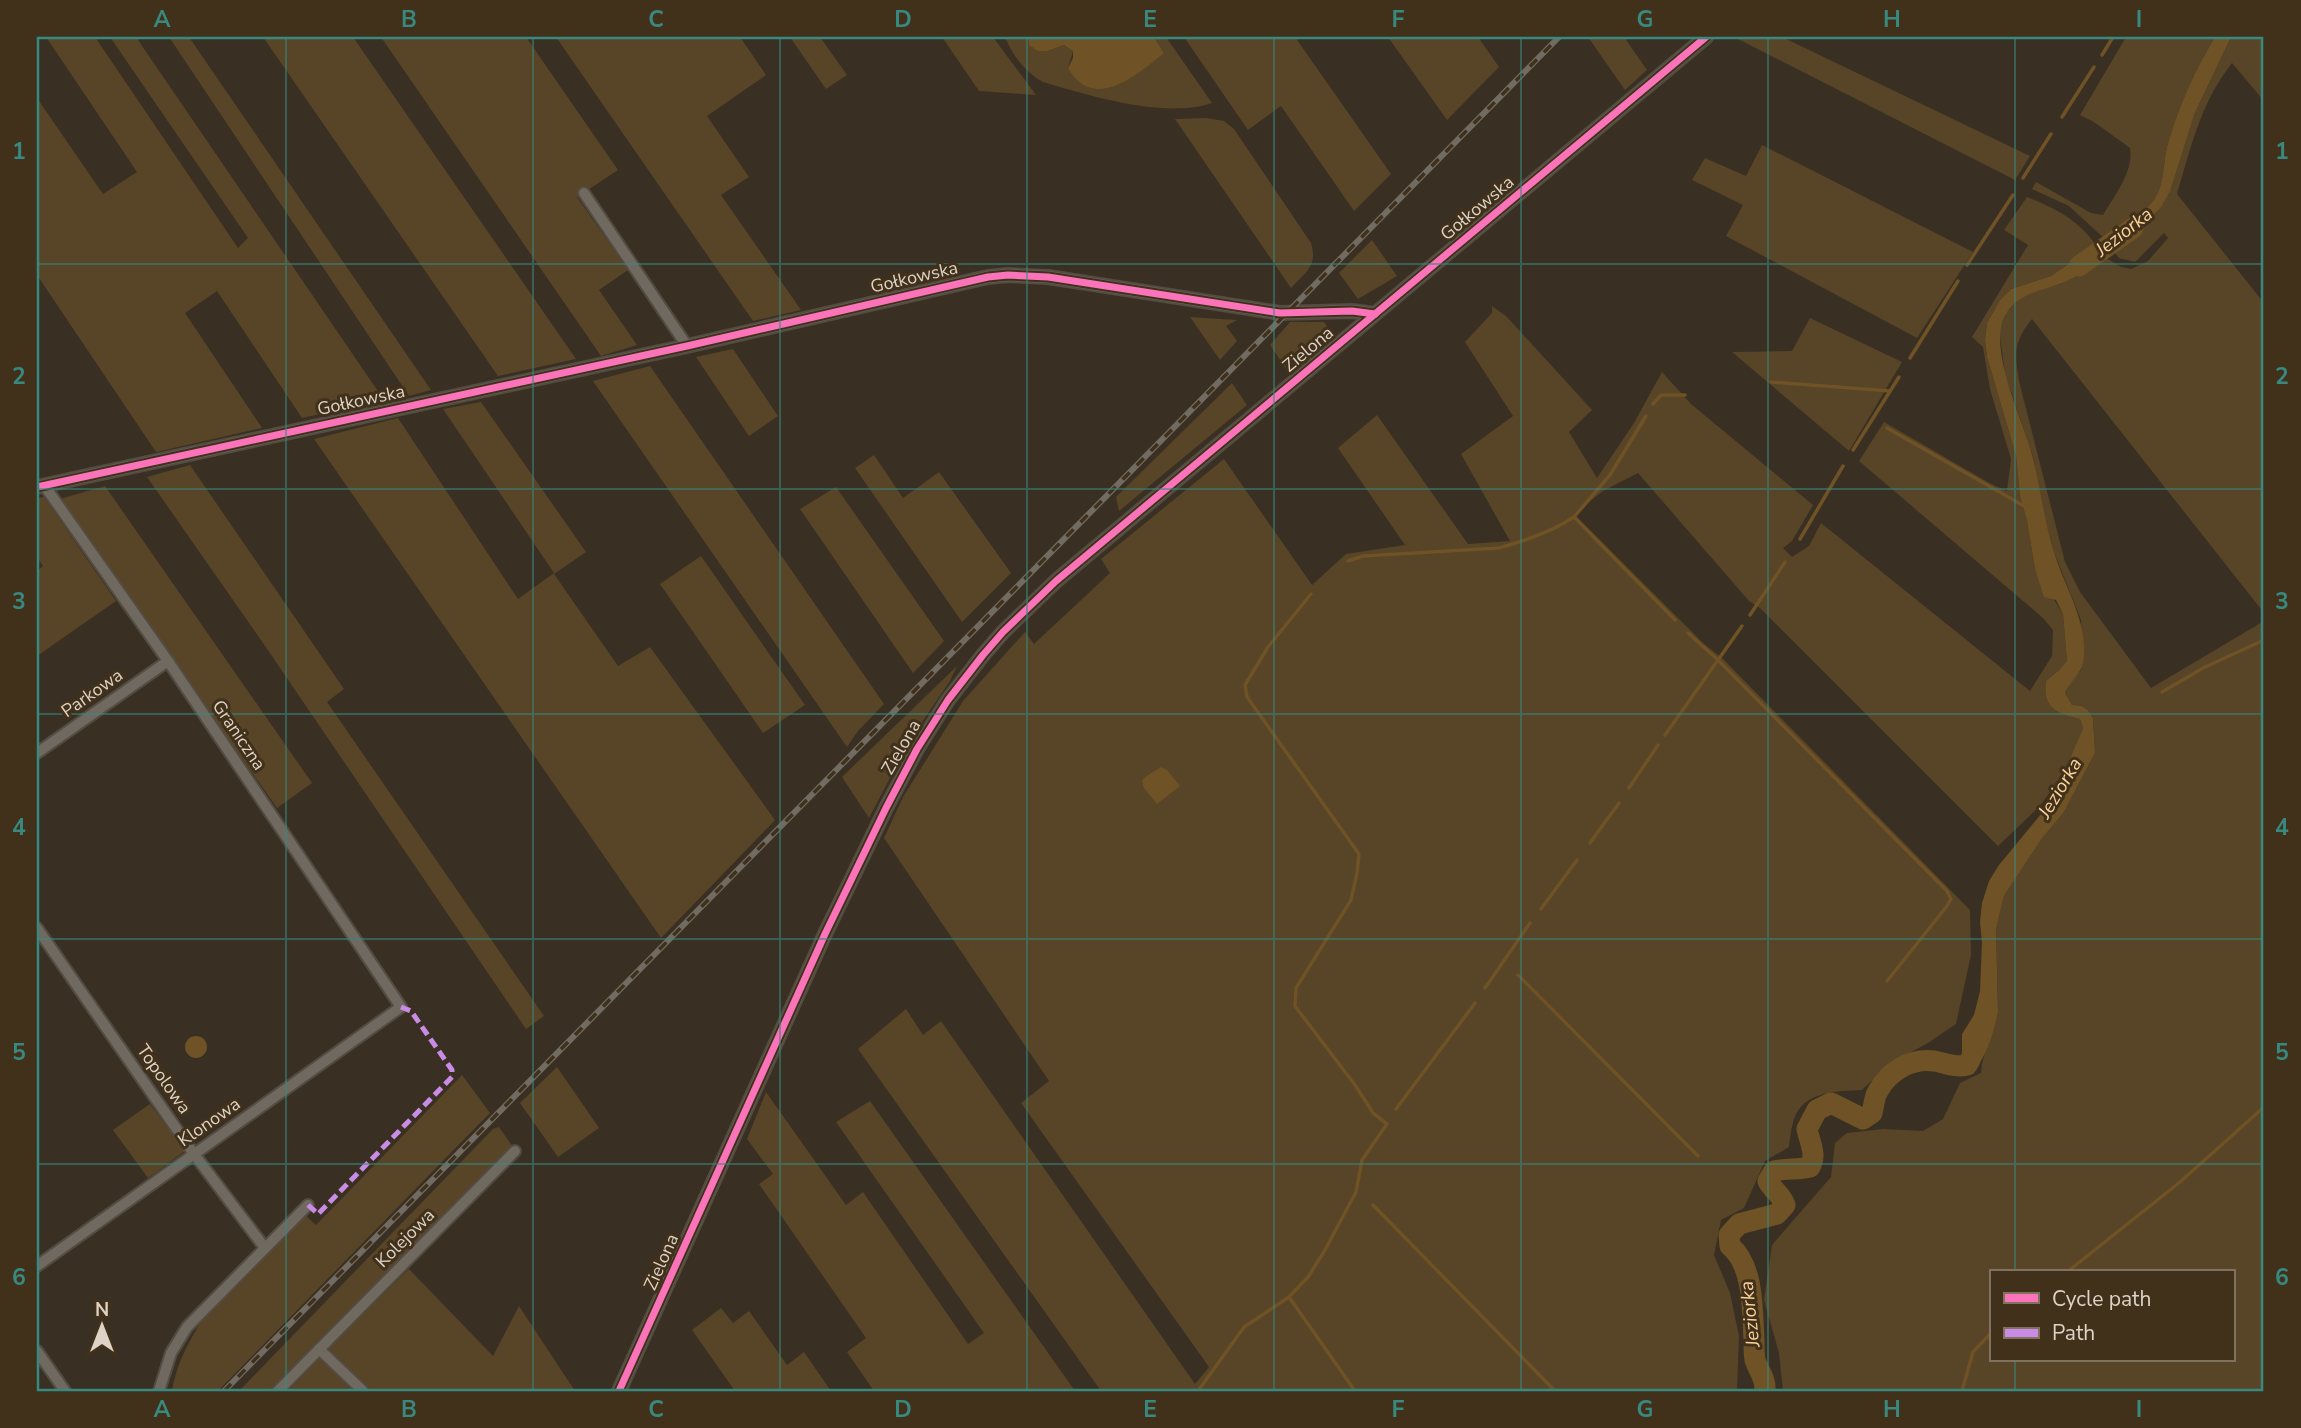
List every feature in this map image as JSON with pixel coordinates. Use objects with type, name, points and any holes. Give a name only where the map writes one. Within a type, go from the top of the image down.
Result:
[{"type":"street","name":"Gołkowska","points":[[40,486],[1008,275],[1048,276],[1280,313],[1352,311],[1375,314],[1706,37]]},
{"type":"street","points":[[584,193],[687,346]]},
{"type":"street","name":"Zielona","points":[[619,1391],[836,911],[917,749],[948,700],[1003,632],[1056,582],[1375,314]]},
{"type":"street","name":"Graniczna","points":[[40,486],[168,661],[401,1007]]},
{"type":"street","name":"Parkowa","points":[[37,753],[168,661]]},
{"type":"street","name":"Topolowa","points":[[37,928],[194,1154],[265,1248]]},
{"type":"street","name":"Klonowa","points":[[37,1266],[401,1007]]},
{"type":"street","name":"Kolejowa","points":[[278,1391],[515,1151]]},
{"type":"street","points":[[159,1391],[171,1353],[187,1327],[308,1205]]},
{"type":"street","points":[[319,1349],[363,1391]]},
{"type":"street","points":[[37,1351],[65,1391]]},
{"type":"shaded area","points":[[46,37],[95,37],[238,248],[248,238],[110,37],[136,37],[384,400],[302,418],[217,291],[185,313],[262,428],[156,452],[37,275],[37,98],[103,194],[137,172]]},
{"type":"shaded area","points":[[169,37],[189,37],[431,390],[409,396]]},
{"type":"shaded area","points":[[263,37],[353,37],[576,359],[498,376]]},
{"type":"shaded area","points":[[381,37],[526,37],[618,170],[577,197],[628,270],[599,290],[637,345],[601,356]]},
{"type":"shaded area","points":[[556,37],[740,37],[766,75],[707,116],[749,177],[721,195],[801,310],[753,321]]},
{"type":"shaded area","points":[[790,37],[820,37],[847,75],[826,89]]},
{"type":"shaded area","points":[[942,37],[993,37],[1036,95],[979,91]]},
{"type":"shaded area","points":[[1005,37],[1029,37],[1029,45],[1048,51],[1064,45],[1073,51],[1068,68],[1164,53],[1154,37],[1166,37],[1212,103],[1193,107],[1151,107],[1105,99],[1043,82],[1020,63]]},
{"type":"shaded area","points":[[1184,37],[1295,37],[1391,174],[1354,211],[1281,106],[1248,130]]},
{"type":"shaded area","points":[[1388,37],[1478,37],[1499,67],[1447,120]]},
{"type":"shaded area","points":[[1588,37],[1624,37],[1647,70],[1625,90]]},
{"type":"shaded area","points":[[1736,37],[1782,37],[2030,156],[2015,180]]},
{"type":"shaded area","points":[[2126,37],[2215,37],[2178,113],[2156,196],[2142,213],[2106,240],[2069,206],[2032,189],[2036,182],[2091,213],[2103,215],[2126,175],[2130,148],[2080,115]]},
{"type":"shaded area","points":[[2231,37],[2264,37],[2264,101],[2232,63],[2205,109],[2177,194],[2264,303],[2264,613],[2032,319],[2018,342],[2017,363],[2019,381],[2065,562],[2080,592],[2151,688],[2264,621],[2264,1391],[1783,1391],[1779,1353],[1764,1300],[1772,1245],[1831,1177],[1835,1143],[1847,1133],[1883,1129],[1923,1131],[1943,1119],[1960,1083],[1981,1073],[1998,1012],[1996,929],[2004,896],[2042,837],[2064,812],[2095,753],[2093,718],[2082,706],[2072,705],[2065,693],[2082,669],[2081,620],[2054,552],[2040,501],[2034,460],[2005,374],[1999,329],[2006,313],[2020,298],[2061,284],[2105,257],[2119,266],[2131,269],[2148,261],[2168,238],[2164,233],[2135,262],[2119,258],[2112,249],[2160,209],[2194,115]]},
{"type":"shaded area","points":[[1207,118],[1224,121],[1234,129],[1311,243],[1312,263],[1291,288],[1175,119]]},
{"type":"shaded area","points":[[1762,145],[1973,252],[1917,338],[1726,236],[1743,205],[1692,180],[1705,158],[1746,176]]},
{"type":"shaded area","points":[[2027,197],[2065,215],[2096,245],[2051,276],[2011,289],[2000,300],[1987,323],[1985,340],[1987,357],[2016,456],[2020,496],[2035,569],[2063,614],[2067,661],[2046,681],[2046,697],[2052,708],[2058,712],[2080,719],[2083,728],[2064,772],[2040,806],[1998,846],[1760,608],[1749,601],[1638,473],[1603,491],[1574,514],[1704,644],[1722,658],[1970,910],[1971,955],[1956,1024],[1889,1064],[1862,1090],[1822,1094],[1805,1103],[1794,1119],[1789,1147],[1765,1161],[1744,1208],[1721,1220],[1714,1255],[1730,1293],[1739,1336],[1737,1391],[1101,1391],[858,1049],[906,1009],[923,1035],[941,1021],[1195,1384],[1209,1367],[1021,1103],[1049,1081],[884,838],[903,797],[963,701],[1025,632],[1034,644],[1110,573],[1101,559],[1224,459],[1312,585],[1346,554],[1405,545],[1338,448],[1377,415],[1468,544],[1510,541],[1461,454],[1513,416],[1465,342],[1492,313],[1492,306],[1507,317],[1592,410],[1569,432],[1597,478],[1634,423],[1662,372],[1691,404],[1813,505],[1792,541],[1783,548],[1792,557],[1809,546],[1821,523],[2030,691],[2052,656],[2053,630],[2043,618],[1859,461],[1884,422],[2007,491],[2011,459],[1990,389],[1983,347],[1972,337],[2028,245],[2004,230]]},
{"type":"shaded area","points":[[1372,240],[1397,276],[1358,299],[1339,273]]},
{"type":"shaded area","points":[[1190,317],[1237,320],[1226,326],[1237,341],[1220,360]]},
{"type":"shaded area","points":[[1810,318],[1902,362],[1849,451],[1732,352],[1792,351]]},
{"type":"shaded area","points":[[1290,322],[1324,322],[1327,326],[1323,329],[1326,332],[1330,329],[1334,336],[1315,347],[1287,370],[1270,345]]},
{"type":"shaded area","points":[[733,349],[778,416],[749,436],[696,357]]},
{"type":"shaded area","points":[[650,366],[884,704],[847,747],[593,381]]},
{"type":"shaded area","points":[[1232,383],[1247,405],[1119,511],[1116,497]]},
{"type":"shaded area","points":[[481,402],[586,552],[554,574],[618,666],[650,647],[775,820],[661,938],[314,439],[398,418],[518,599],[554,573],[443,409]]},
{"type":"shaded area","points":[[874,455],[903,498],[939,472],[1011,573],[962,622],[855,468]]},
{"type":"shaded area","points":[[190,465],[344,689],[327,702],[544,1016],[526,1029],[147,477]]},
{"type":"shaded area","points":[[105,486],[312,783],[277,808],[60,499]]},
{"type":"shaded area","points":[[836,487],[944,641],[913,673],[800,509]]},
{"type":"shaded area","points":[[44,497],[116,601],[37,656],[37,571],[43,566],[37,557],[37,498]]},
{"type":"shaded area","points":[[701,556],[805,705],[763,733],[660,584]]},
{"type":"shaded area","points":[[957,666],[950,681],[910,740],[869,818],[842,777]]},
{"type":"shaded area","points":[[557,1067],[599,1128],[558,1157],[520,1103]]},
{"type":"shaded area","points":[[462,1075],[490,1113],[218,1391],[172,1391],[183,1356],[200,1323],[306,1216],[316,1225]]},
{"type":"shaded area","points":[[766,1092],[846,1205],[863,1192],[968,1344],[984,1333],[836,1122],[870,1101],[1075,1391],[874,1391],[847,1352],[866,1338],[759,1184],[773,1174],[747,1139]]},
{"type":"shaded area","points":[[150,1104],[185,1151],[148,1178],[113,1130]]},
{"type":"shaded area","points":[[499,1127],[513,1147],[269,1391],[239,1391],[493,1129]]},
{"type":"shaded area","points":[[409,1269],[493,1356],[519,1306],[575,1391],[370,1391],[328,1349]]},
{"type":"shaded area","points":[[721,1308],[733,1323],[749,1311],[787,1365],[804,1352],[831,1391],[735,1391],[692,1330]]},
{"type":"shaded area","points":[[321,1357],[356,1391],[288,1391]]},
{"type":"water","points":[[1029,37],[1154,37],[1164,53],[1115,86],[1090,88],[1078,81],[1068,68],[1073,51],[1064,45],[1048,51],[1038,51],[1029,45]]},
{"type":"water","points":[[2215,37],[2231,37],[2194,115],[2170,191],[2160,209],[2112,249],[2106,240],[2142,213],[2160,188],[2167,148],[2178,113]]},
{"type":"water","points":[[2096,245],[2105,257],[2072,279],[2030,294],[2011,307],[2001,328],[2000,346],[2009,386],[2030,446],[2052,543],[2081,624],[2084,638],[2082,667],[2065,693],[2072,705],[2082,706],[2093,718],[2095,753],[2064,812],[2042,838],[2004,896],[1996,929],[1998,1012],[1986,1051],[1978,1065],[1968,1074],[1946,1073],[1948,1059],[1958,1060],[1962,1055],[1962,1034],[1974,1015],[1980,991],[1980,922],[1982,903],[1989,881],[2046,808],[2083,728],[2080,719],[2058,712],[2052,708],[2046,697],[2046,681],[2067,661],[2063,614],[2056,600],[2044,597],[2035,569],[2020,496],[2016,456],[1987,357],[1987,323],[2000,300],[2011,289],[2051,276]]},
{"type":"water","points":[[1161,767],[1167,770],[1180,786],[1157,804],[1144,788],[1142,781]]},
{"type":"water","points":[[196,1036],[206,1043],[207,1047],[200,1057],[196,1058],[186,1051],[185,1047],[192,1037]]},
{"type":"waterway","points":[[2102,55],[2113,37]]},
{"type":"waterway","points":[[2062,117],[2094,67]]},
{"type":"waterway","points":[[2023,178],[2051,134]]},
{"type":"waterway","points":[[1967,265],[2013,195]]},
{"type":"waterway","name":"Jeziorka","points":[[2079,266],[2133,228]]},
{"type":"waterway","points":[[1910,358],[1958,281]]},
{"type":"waterway","points":[[1853,450],[1899,377]]},
{"type":"waterway","points":[[1771,382],[1890,391]]},
{"type":"waterway","points":[[1653,404],[1661,395],[1685,395]]},
{"type":"waterway","points":[[1574,517],[1610,475],[1646,416]]},
{"type":"waterway","points":[[1887,428],[2024,506]]},
{"type":"waterway","points":[[1800,539],[1843,466]]},
{"type":"waterway","points":[[1348,561],[1363,556],[1499,548],[1547,532],[1574,517],[1675,620]]},
{"type":"waterway","points":[[1750,615],[1785,562]]},
{"type":"waterway","points":[[1311,594],[1268,647],[1245,685],[1247,697],[1359,854],[1351,900],[1296,988],[1295,1006],[1373,1113],[1387,1124],[1362,1160],[1356,1192],[1325,1250],[1308,1277],[1289,1297],[1355,1391]]},
{"type":"waterway","points":[[1665,735],[1742,626]]},
{"type":"waterway","points":[[1688,633],[1947,891],[1951,899],[1947,906],[1887,981]]},
{"type":"waterway","points":[[2162,692],[2205,667],[2264,640]]},
{"type":"waterway","points":[[1629,788],[1658,745]]},
{"type":"waterway","points":[[1590,843],[1619,803]]},
{"type":"waterway","points":[[1541,909],[1577,860]]},
{"type":"waterway","points":[[1485,988],[1530,923]]},
{"type":"waterway","points":[[1518,975],[1698,1156]]},
{"type":"waterway","points":[[1396,1109],[1475,1003]]},
{"type":"waterway","name":"Jeziorka","points":[[1765,1391],[1755,1360],[1748,1276],[1744,1265],[1730,1246],[1729,1235],[1739,1224],[1777,1214],[1785,1205],[1768,1181],[1774,1171],[1810,1167],[1813,1153],[1807,1129],[1817,1110],[1831,1103],[1863,1119],[1872,1113],[1876,1096],[1888,1077],[1901,1067],[1925,1061],[1963,1066],[1970,1060]]},
{"type":"waterway","points":[[2070,1270],[2180,1182],[2264,1107]]},
{"type":"waterway","points":[[1373,1205],[1555,1391]]},
{"type":"waterway","points":[[1198,1391],[1244,1327],[1289,1297]]},
{"type":"waterway","points":[[1962,1391],[1973,1352],[1990,1334]]},
{"type":"railway","points":[[224,1391],[1559,37]]},
{"type":"marked path","points":[[308,1205],[318,1214],[452,1077],[452,1070],[411,1011],[401,1007]]},
{"type":"cycle path","points":[[619,1391],[825,934],[886,808],[917,749],[948,700],[983,655],[1056,581],[1706,37]]},
{"type":"cycle path","points":[[37,487],[687,346],[988,277],[1048,277],[1280,313],[1352,311],[1375,314]]}]
